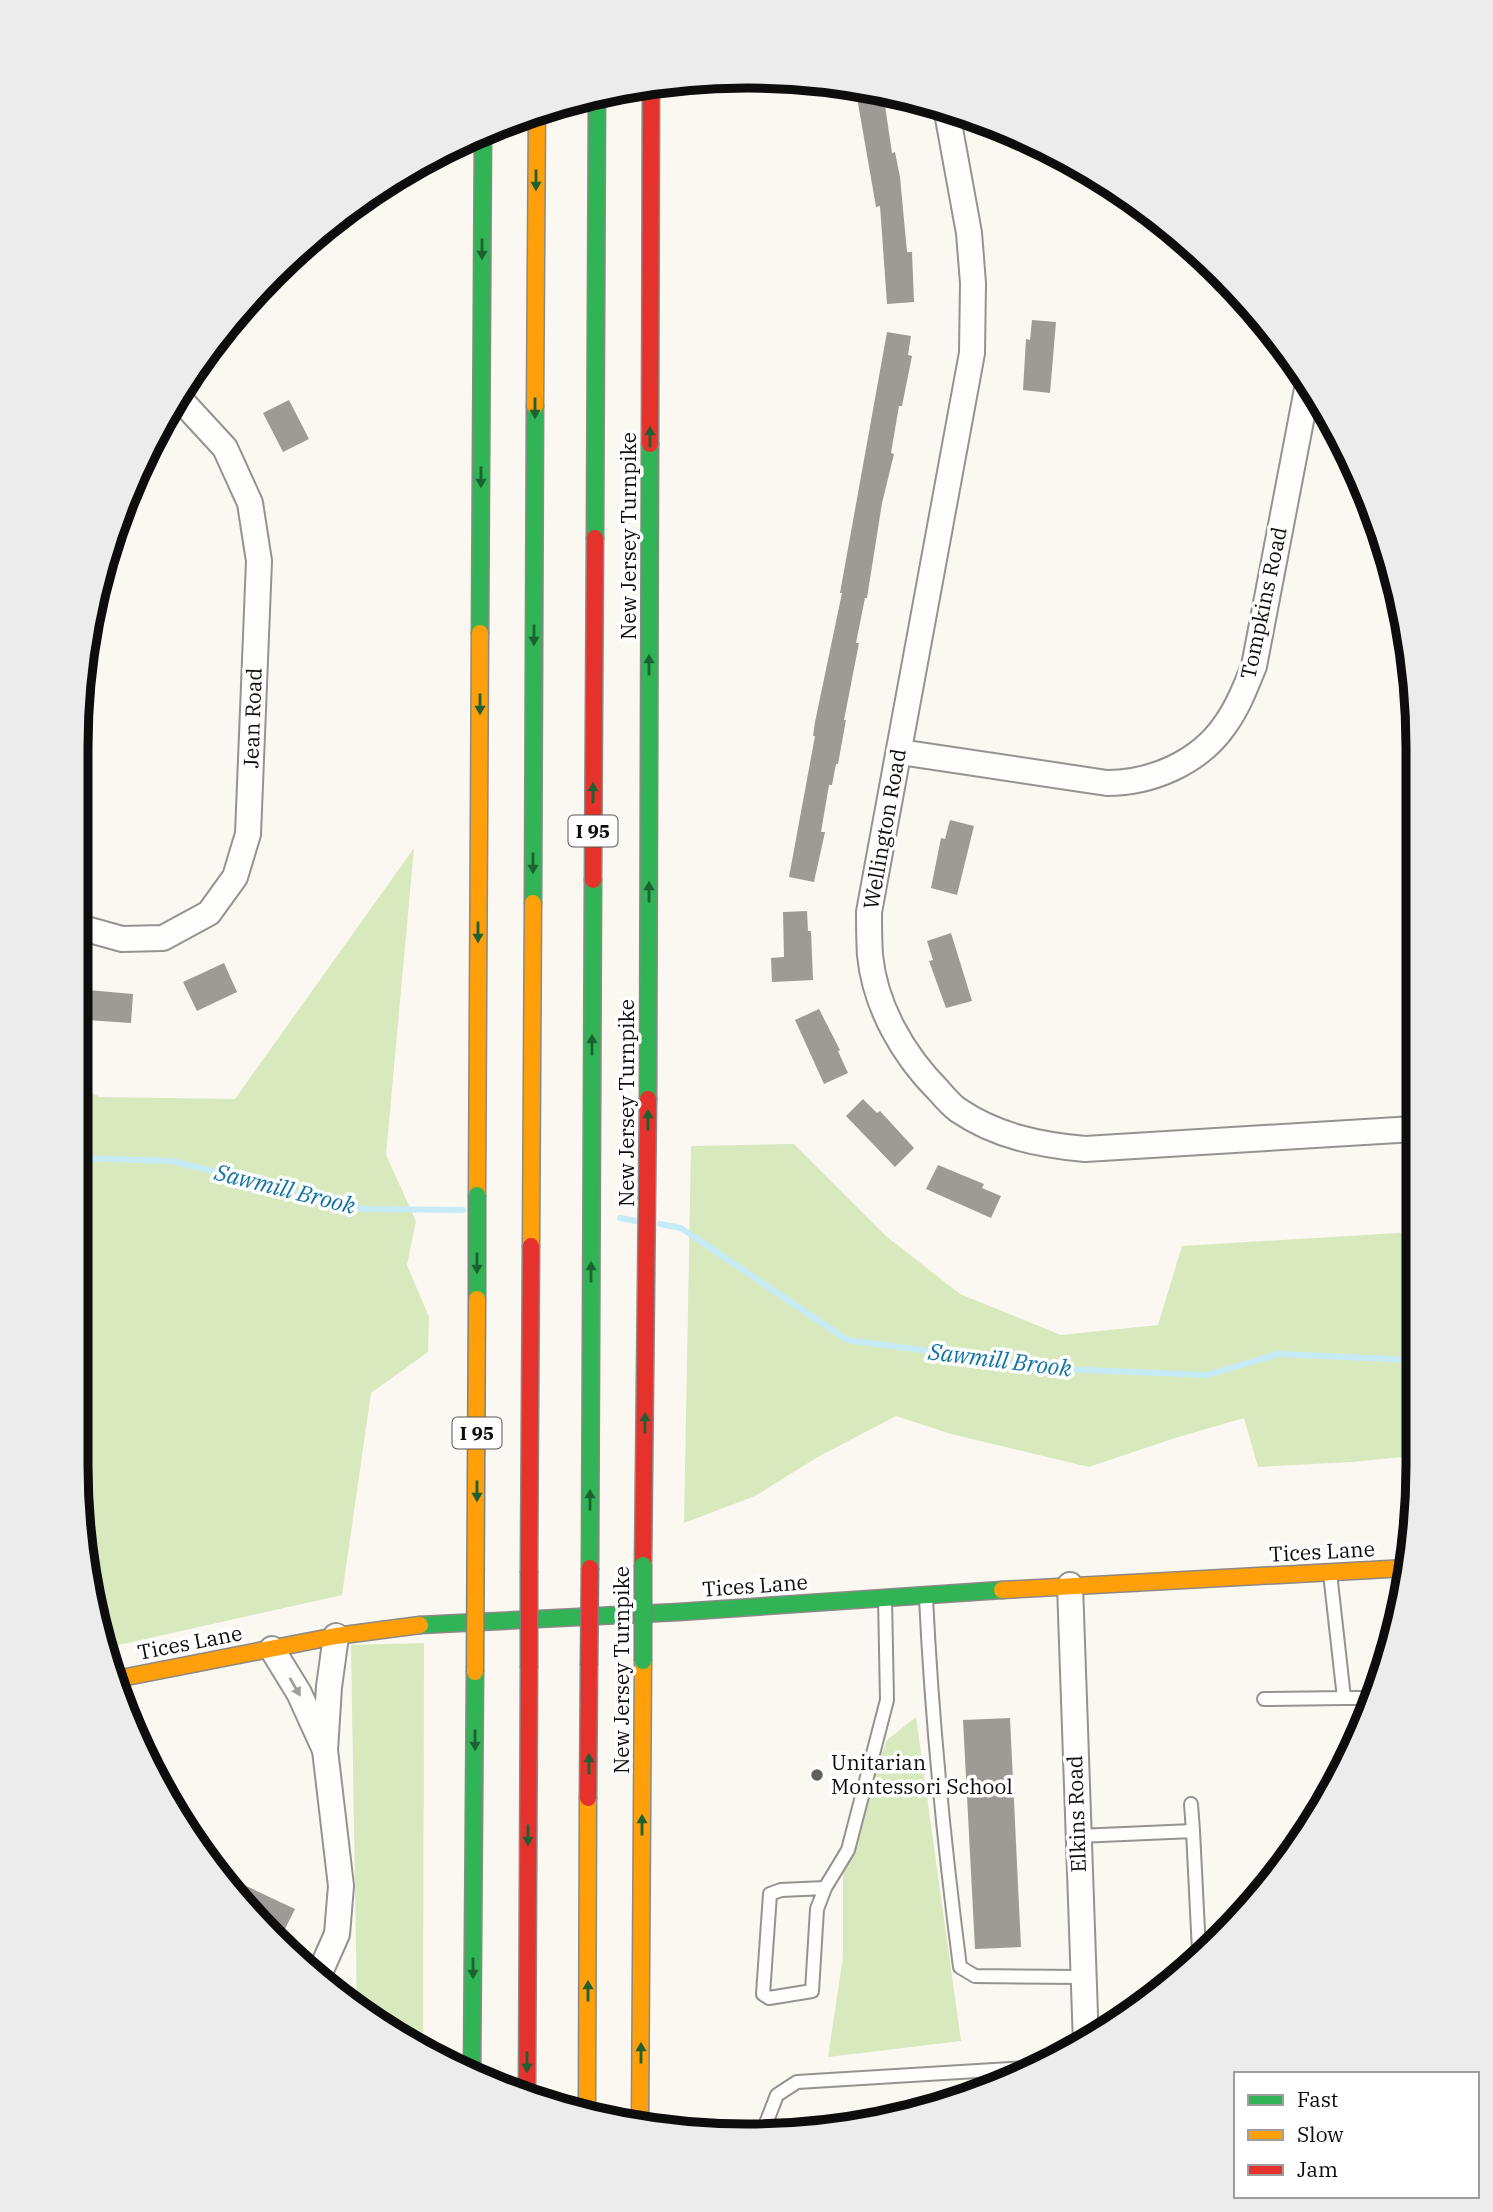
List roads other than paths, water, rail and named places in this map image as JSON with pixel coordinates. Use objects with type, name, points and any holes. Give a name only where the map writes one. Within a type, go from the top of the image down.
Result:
[{"type":"main road","name":"New Jersey Turnpike","points":[[640,2116],[648,1188],[651,95]]},
{"type":"main road","name":"New Jersey Turnpike","points":[[587,2105],[597,105]]},
{"type":"main road","name":"I 95","points":[[527,2087],[537,121]]},
{"type":"main road","name":"I 95","points":[[472,2064],[483,143]]},
{"type":"main road","name":"Tices Lane","points":[[122,1678],[336,1636],[436,1623],[679,1612],[1070,1585],[1397,1570]]},
{"type":"street","name":"Wellington Road","points":[[948,119],[969,233],[973,283],[972,354],[869,912],[870,957],[882,1003],[900,1044],[925,1078],[956,1109],[1017,1138],[1057,1146],[1085,1149],[1406,1129]]},
{"type":"street","name":"Tompkins Road","points":[[900,752],[1107,783],[1130,783],[1164,773],[1209,745],[1231,716],[1254,666],[1305,398]]},
{"type":"street","name":"Jean Road","points":[[88,930],[122,939],[163,938],[209,913],[235,877],[248,834],[259,561],[250,503],[225,447],[184,404]]},
{"type":"street","name":"Elkins Road","points":[[1070,1585],[1085,2030]]},
{"type":"street","points":[[322,1969],[337,1934],[341,1886],[325,1750],[336,1636]]},
{"type":"street","points":[[272,1649],[299,1693],[325,1750]]},
{"type":"lane","points":[[1330,1573],[1344,1698]]},
{"type":"lane","points":[[925,1595],[946,1864],[960,1966],[975,1976],[1083,1977]]},
{"type":"lane","points":[[825,1888],[781,1890],[770,1894],[763,1994],[769,1998],[812,1991],[817,1909],[825,1888],[848,1850],[887,1700],[886,1598]]},
{"type":"lane","points":[[1264,1699],[1360,1698]]},
{"type":"lane","points":[[1191,1804],[1199,1944]]},
{"type":"lane","points":[[1078,1836],[1193,1830]]},
{"type":"lane","points":[[766,2124],[777,2095],[797,2082],[1011,2069]]},
{"type":"waterway","name":"Sawmill Brook","points":[[88,1158],[172,1161],[364,1209],[463,1210]]},
{"type":"waterway","name":"Sawmill Brook","points":[[620,1218],[636,1221]]},
{"type":"waterway","name":"Sawmill Brook","points":[[660,1224],[681,1228],[847,1340],[1062,1369],[1207,1375],[1278,1354],[1406,1360]]},
{"type":"place","name":"Unitarian Montessori School","points":[[817,1775]]}]
